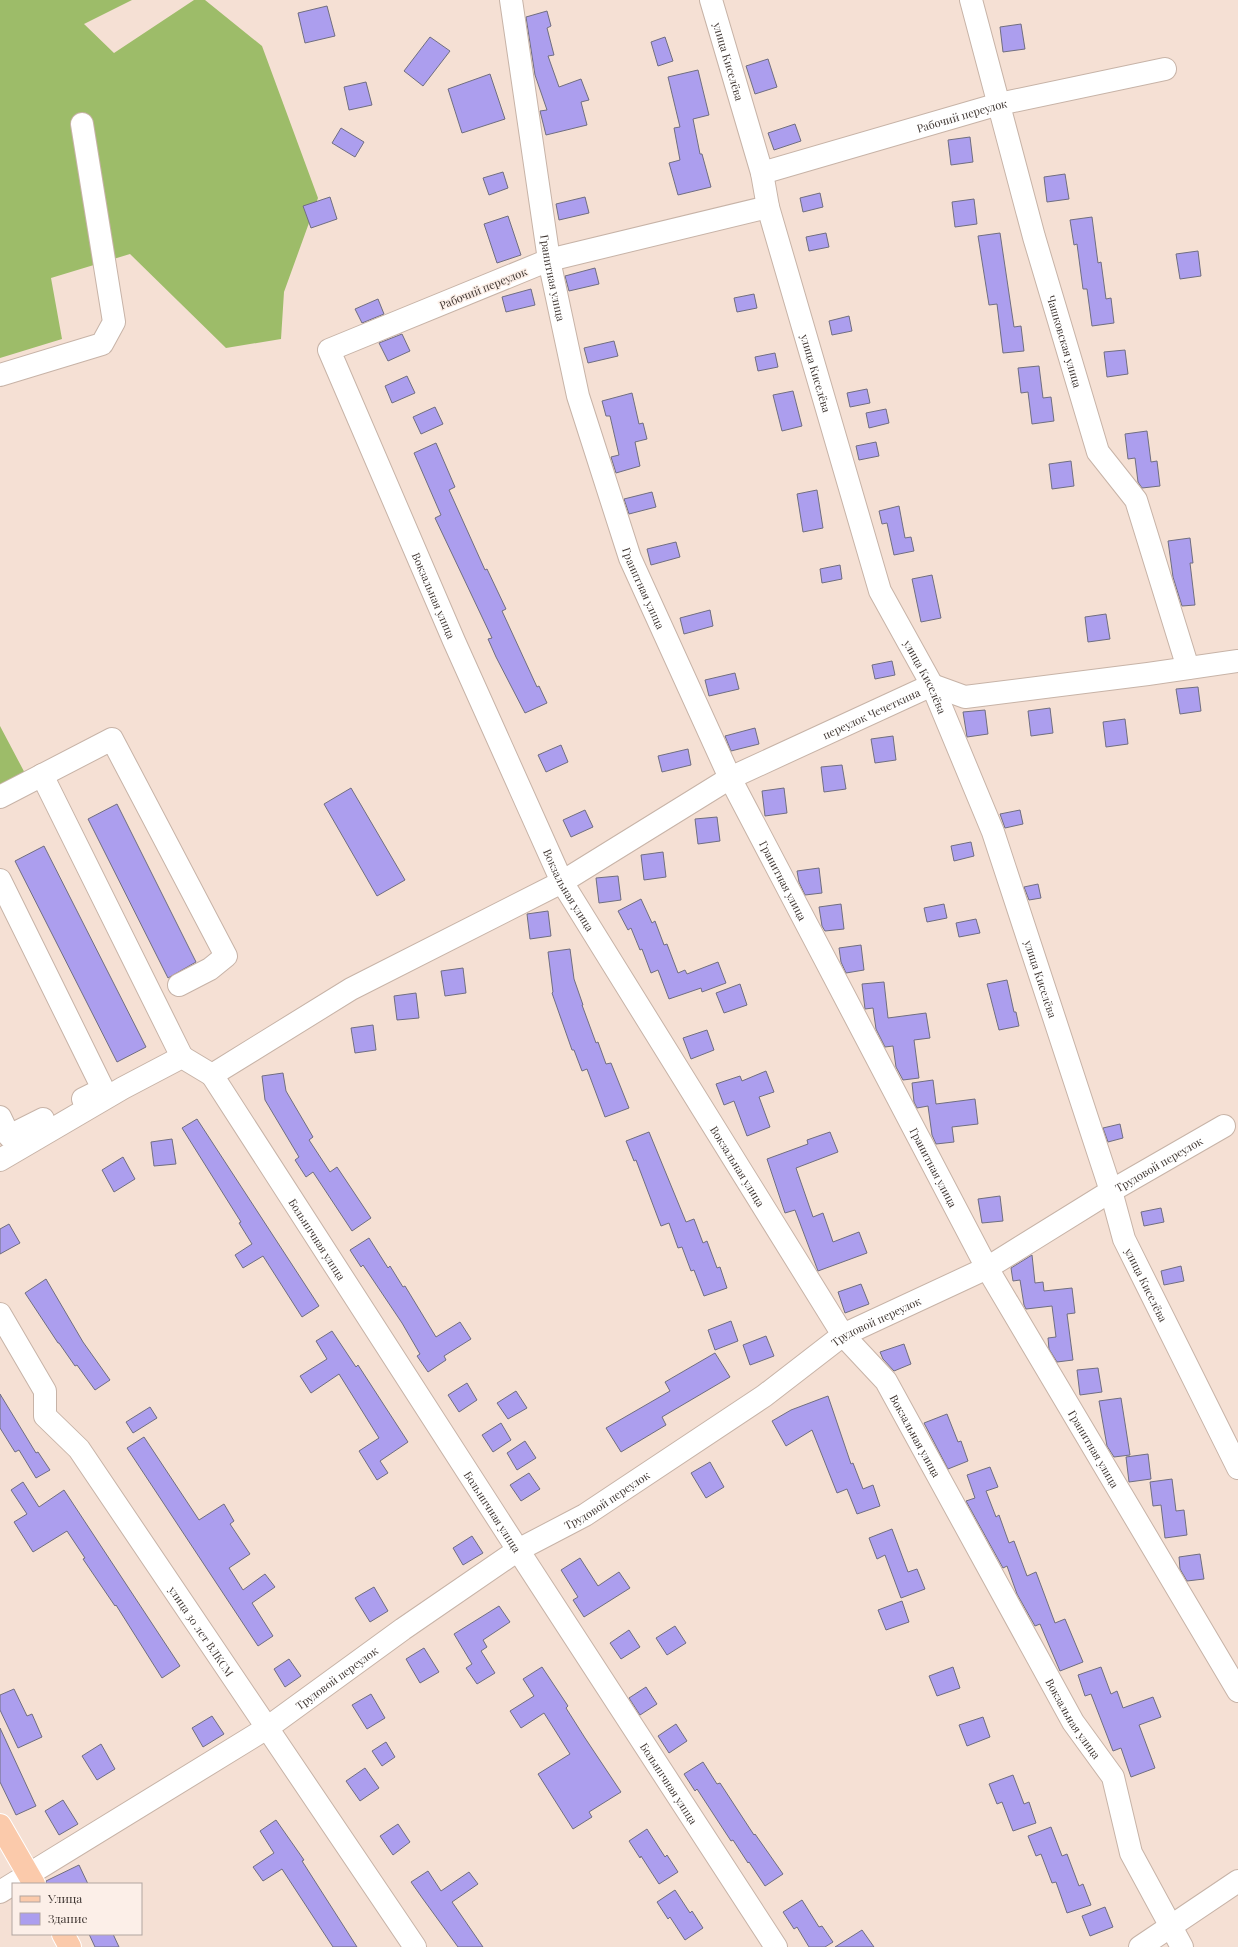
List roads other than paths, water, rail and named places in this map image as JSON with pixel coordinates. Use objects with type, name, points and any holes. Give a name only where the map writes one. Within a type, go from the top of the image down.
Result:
[{"type":"main road","points":[[0,1825],[31,1879]]},
{"type":"main road","points":[[64,1935],[70,1947]]},
{"type":"street","name":"Гранитная улица","points":[[511,0],[549,260],[578,396],[630,558],[730,778],[987,1268],[1238,1691]]},
{"type":"street","name":"улица Киселёва","points":[[711,0],[762,173],[768,207],[880,591],[932,685],[993,832],[1112,1190],[1124,1239],[1238,1468]]},
{"type":"street","name":"Чашковская улица","points":[[971,0],[1034,237],[1098,452],[1136,500],[1188,668]]},
{"type":"street","name":"Рабочий переулок","points":[[762,173],[999,104],[1165,68]]},
{"type":"street","points":[[0,375],[102,344],[114,322],[82,124]]},
{"type":"street","name":"Рабочий переулок","points":[[334,360],[329,350],[549,260],[768,207]]},
{"type":"street","name":"Вокзальная улица","points":[[334,360],[454,641],[562,882],[843,1335],[886,1381],[1073,1722],[1113,1778],[1131,1853],[1182,1947]]},
{"type":"street","name":"переулок Чечеткина","points":[[212,1075],[351,989],[562,882],[730,778],[932,685],[965,697],[1238,661]]},
{"type":"street","points":[[0,797],[112,739],[226,956],[210,969],[179,985]]},
{"type":"street","points":[[42,775],[182,1057],[212,1075]]},
{"type":"street","points":[[0,880],[103,1089],[10,1136],[0,1117]]},
{"type":"street","points":[[0,1160],[123,1088],[182,1057]]},
{"type":"street","name":"Больничная улица","points":[[212,1075],[776,1947]]},
{"type":"street","name":"Трудовой переулок","points":[[21,1883],[31,1879],[267,1728],[404,1629],[518,1550],[585,1515],[764,1396],[843,1335],[987,1268],[1112,1190],[1224,1126]]},
{"type":"street","name":"улица 30 лет ВЛКСМ","points":[[0,1314],[45,1391],[45,1416],[79,1449],[415,1947]]},
{"type":"street","points":[[1140,1947],[1238,1881]]},
{"type":"street","name":"Трудовой переулок","points":[[0,1892],[12,1887]]}]
